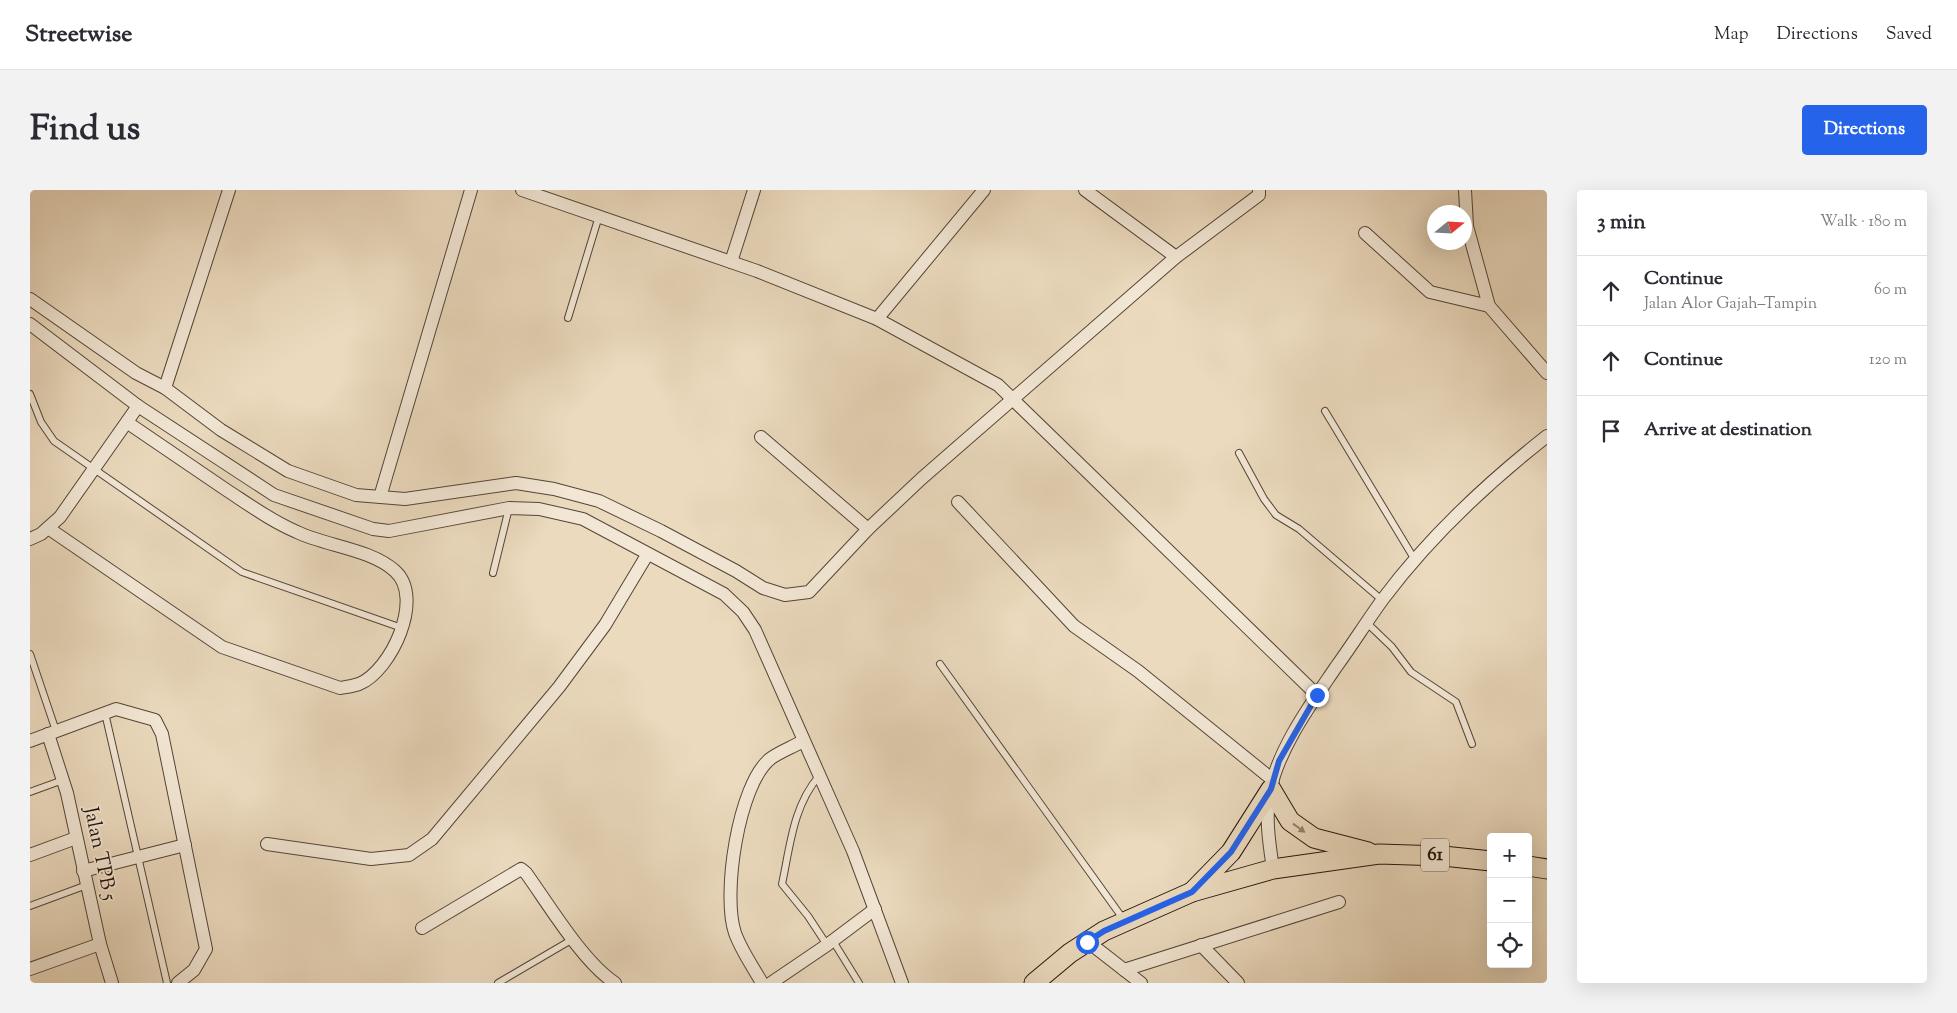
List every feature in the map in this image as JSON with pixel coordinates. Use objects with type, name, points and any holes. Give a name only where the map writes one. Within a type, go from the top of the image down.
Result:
[{"type":"main road","points":[[1272,785],[1290,821],[1314,838],[1379,854]]},
{"type":"main road","points":[[1192,892],[1231,852],[1272,785]]},
{"type":"main road","name":"61","points":[[1034,983],[1087,942],[1125,921],[1192,892],[1273,869],[1379,854],[1443,856],[1487,861]]},
{"type":"main road","points":[[1532,867],[1547,869]]},
{"type":"street","points":[[165,388],[229,190]]},
{"type":"street","points":[[380,496],[471,190]]},
{"type":"street","points":[[522,190],[731,262],[877,319],[998,386],[1317,695]]},
{"type":"street","points":[[731,262],[754,190]]},
{"type":"street","points":[[877,319],[984,190]]},
{"type":"street","points":[[1085,190],[1176,257]]},
{"type":"street","points":[[1465,190],[1467,226],[1489,306],[1547,373]]},
{"type":"street","points":[[30,298],[136,373],[165,388],[221,430],[288,472],[356,495],[405,499],[516,483],[554,489],[599,501],[686,544],[762,588],[785,595],[809,592],[868,529],[921,479],[1176,257],[1261,192]]},
{"type":"street","points":[[1365,233],[1430,292],[1489,306]]},
{"type":"street","points":[[30,324],[138,406],[274,495],[373,529],[389,531],[481,512],[509,508],[539,509],[583,519],[647,555],[724,594],[743,612],[755,630],[853,851],[902,983]]},
{"type":"street","points":[[30,539],[41,534],[60,517],[138,406]]},
{"type":"street","points":[[48,528],[222,647],[340,688],[360,684],[378,669],[394,648],[402,628],[407,599],[406,585],[396,571],[379,560],[298,533],[270,519],[128,422]]},
{"type":"street","points":[[1273,869],[1267,823],[1272,785],[1279,761],[1317,695],[1382,600],[1415,560],[1502,471],[1547,436]]},
{"type":"street","points":[[761,437],[868,529]]},
{"type":"street","points":[[480,488],[481,512]]},
{"type":"street","points":[[958,502],[1074,626],[1138,671],[1272,785]]},
{"type":"street","points":[[267,844],[371,859],[409,855],[432,839],[559,687],[605,624],[647,555]]},
{"type":"street","points":[[30,740],[116,709],[155,720],[162,734],[206,949],[194,970],[178,983]]},
{"type":"street","name":"Jalan TPB 5","points":[[52,733],[100,944],[112,983]]},
{"type":"street","points":[[762,983],[735,933],[730,912],[730,882],[740,818],[754,781],[769,760],[803,741]]},
{"type":"street","points":[[30,855],[76,838]]},
{"type":"street","points":[[83,871],[185,845]]},
{"type":"street","points":[[422,928],[520,870],[526,872],[607,982]]},
{"type":"street","points":[[1124,970],[1339,902]]},
{"type":"street","points":[[777,981],[876,909]]},
{"type":"street","points":[[1087,942],[1141,983]]},
{"type":"street","points":[[30,970],[100,944]]},
{"type":"street","points":[[1201,945],[1238,983]]},
{"type":"lane","points":[[568,318],[599,216]]},
{"type":"lane","points":[[30,394],[41,422],[54,441],[242,572],[402,628]]},
{"type":"lane","points":[[1325,411],[1415,560]]},
{"type":"lane","points":[[1239,453],[1264,499],[1276,515],[1299,529],[1382,600]]},
{"type":"lane","points":[[493,573],[509,508]]},
{"type":"lane","points":[[1367,623],[1392,647],[1411,672],[1456,702],[1472,744]]},
{"type":"lane","points":[[30,654],[52,733]]},
{"type":"lane","points":[[940,664],[1125,921]]},
{"type":"lane","points":[[105,713],[167,983]]},
{"type":"lane","points":[[819,776],[807,790],[797,813],[782,884],[830,943],[859,983]]},
{"type":"lane","points":[[30,792],[63,780]]},
{"type":"lane","points":[[30,906],[87,885]]},
{"type":"lane","points":[[498,983],[574,939]]},
{"type":"route","points":[[1087,942],[1104,931],[1192,892],[1231,852],[1249,820],[1271,789],[1279,761],[1317,695]]}]
